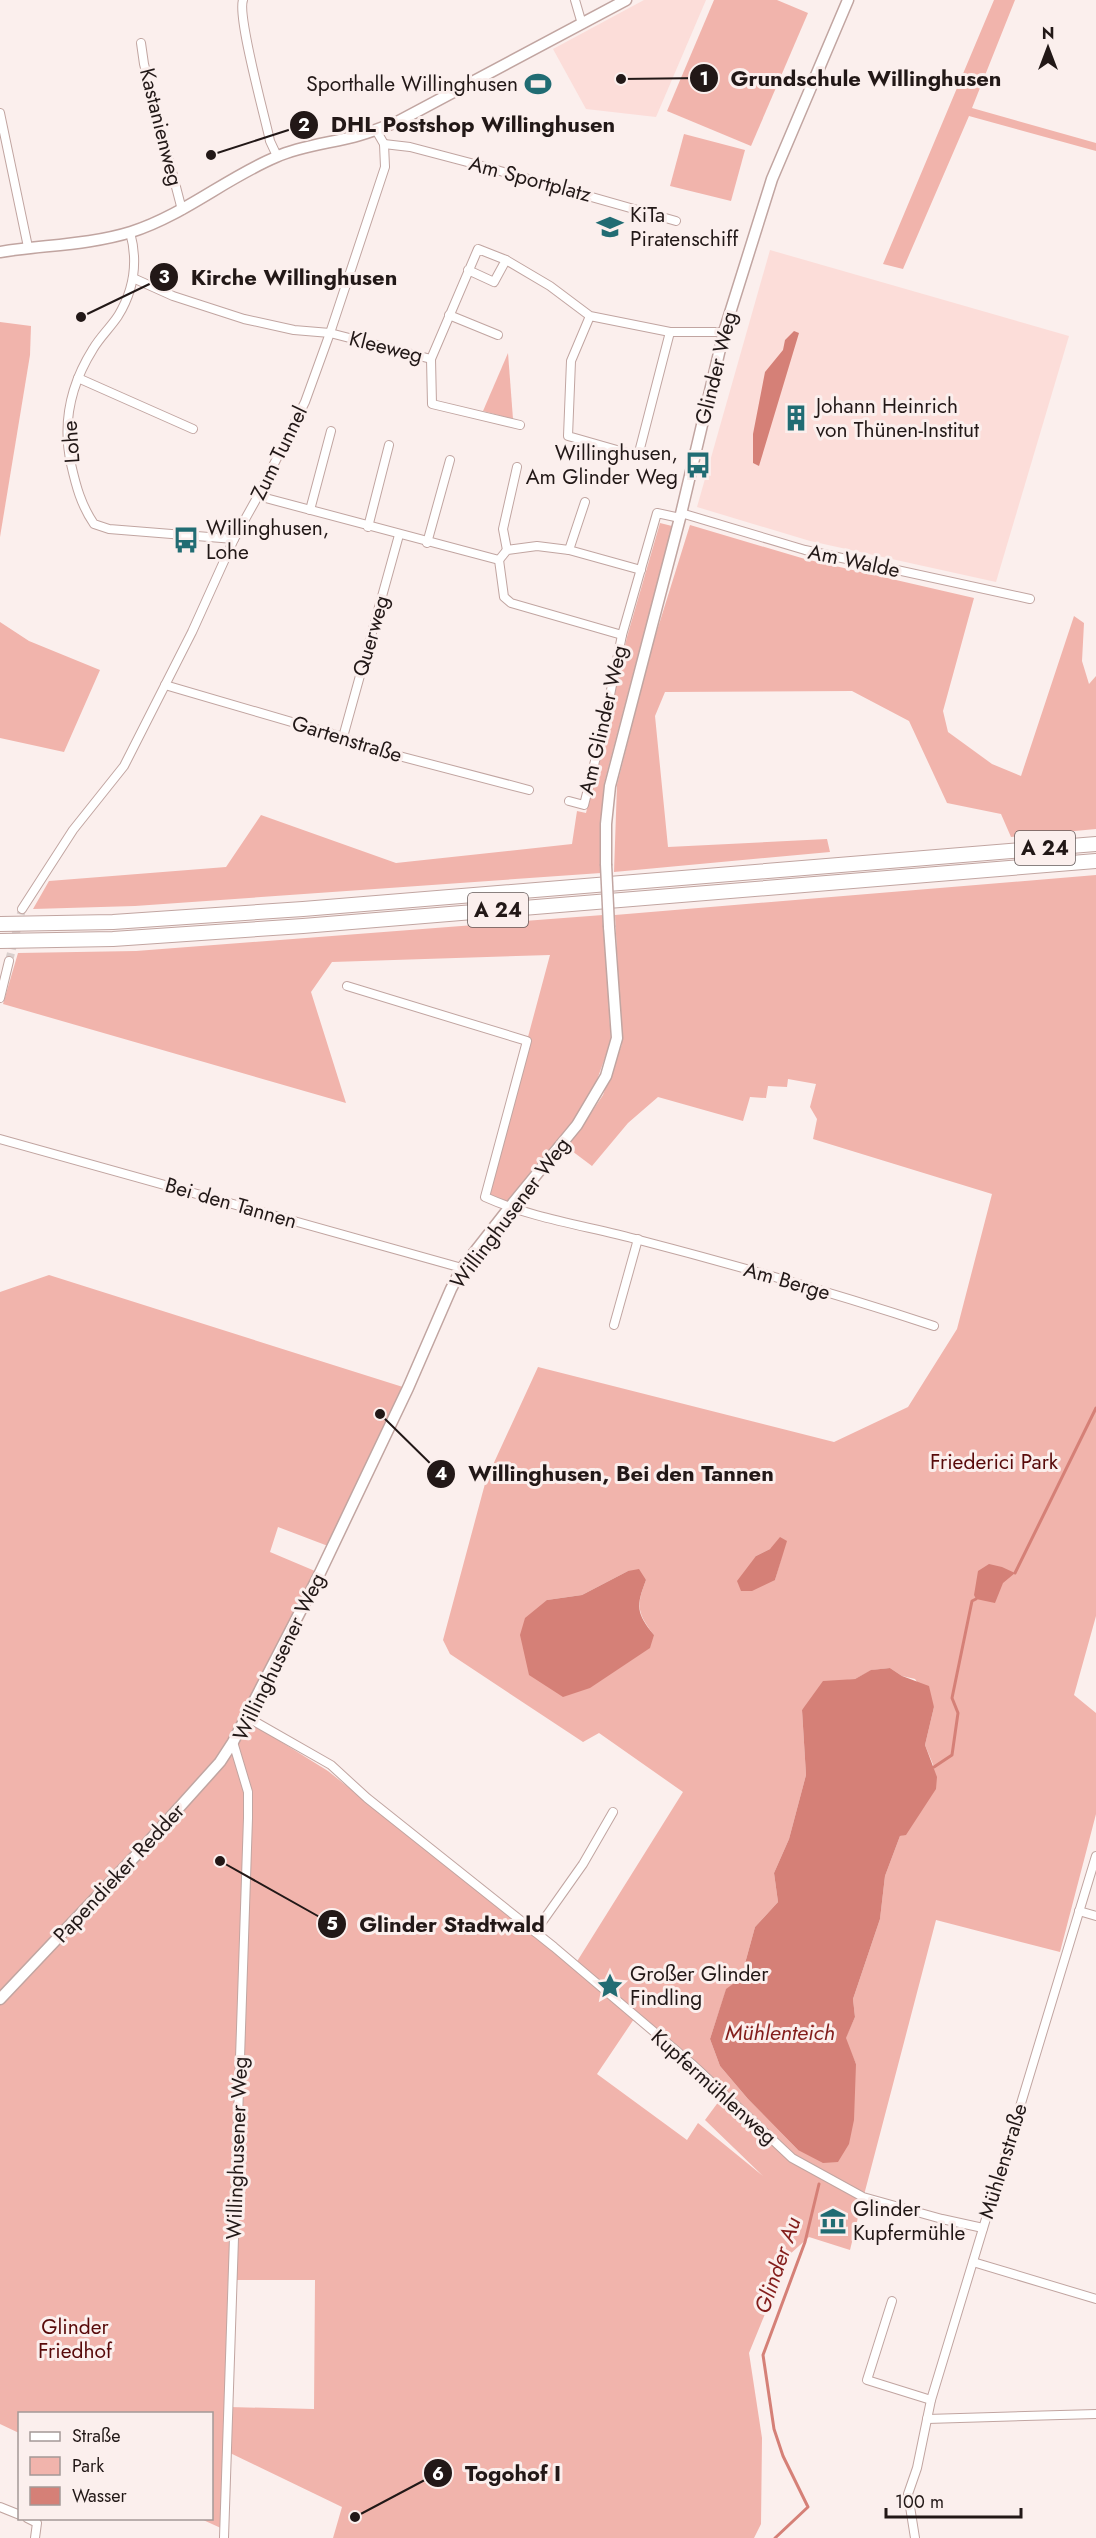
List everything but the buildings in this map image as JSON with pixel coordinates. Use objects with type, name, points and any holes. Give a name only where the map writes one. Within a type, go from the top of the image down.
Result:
[{"type":"highway","name":"A 24","points":[[0,924],[113,922],[303,909],[1096,844]]},
{"type":"highway","name":"A 24","points":[[0,941],[113,939],[292,927],[1096,861]]},
{"type":"street","points":[[243,0],[240,8],[244,28],[270,141],[277,156]]},
{"type":"street","points":[[575,0],[582,24]]},
{"type":"street","points":[[0,252],[92,240],[130,232],[182,210],[237,175],[277,156],[376,130],[399,121],[626,0]]},
{"type":"street","name":"Glinder Weg","points":[[609,927],[606,824],[610,786],[680,515],[723,332],[771,179],[848,0]]},
{"type":"street","name":"Kastanienweg","points":[[141,43],[144,64],[182,210]]},
{"type":"street","points":[[0,113],[28,247]]},
{"type":"street","points":[[376,130],[384,144]]},
{"type":"street","name":"Am Sportplatz","points":[[384,144],[410,147],[454,158],[676,221]]},
{"type":"street","name":"Zum Tunnel","points":[[21,909],[73,830],[124,766],[192,632],[234,539],[258,496],[304,402],[330,333],[385,167],[384,144]]},
{"type":"street","name":"Lohe","points":[[130,232],[136,252],[133,278],[118,315],[93,348],[72,394],[68,414],[69,453],[77,492],[94,524],[109,530],[234,539]]},
{"type":"street","name":"Kleeweg","points":[[133,278],[173,296],[244,319],[294,330],[330,333],[431,359],[478,249],[506,260],[551,287],[590,316]]},
{"type":"street","points":[[468,270],[494,282],[506,260]]},
{"type":"street","points":[[449,315],[498,335]]},
{"type":"street","points":[[670,332],[638,456],[568,436],[572,361],[590,316],[670,332],[723,332]]},
{"type":"street","points":[[431,359],[432,405],[520,425]]},
{"type":"street","points":[[78,378],[194,429]]},
{"type":"street","points":[[309,510],[331,431]]},
{"type":"street","points":[[368,527],[390,445]]},
{"type":"street","points":[[427,543],[450,460]]},
{"type":"street","points":[[507,550],[503,530],[517,467]]},
{"type":"street","points":[[258,496],[399,536],[499,560],[507,550],[537,546],[569,550],[641,570]]},
{"type":"street","points":[[569,550],[585,502]]},
{"type":"street","name":"Am Glinder Weg","points":[[569,801],[584,805],[604,724],[622,635],[657,513],[680,515]]},
{"type":"street","name":"Am Walde","points":[[680,515],[805,550],[1030,598]]},
{"type":"street","name":"Querweg","points":[[343,737],[399,536]]},
{"type":"street","name":"Am Glinder Weg","points":[[499,560],[504,597],[511,603],[622,635]]},
{"type":"street","name":"Gartenstraße","points":[[165,684],[343,737],[357,745],[529,790]]},
{"type":"street","name":"Willinghusener Weg","points":[[224,2538],[248,1818],[248,1792],[233,1742],[318,1577],[462,1268],[577,1125],[598,1093],[612,1059],[616,1038],[609,927]]},
{"type":"street","points":[[0,998],[9,961]]},
{"type":"street","name":"Am Berge","points":[[347,986],[527,1041],[485,1197],[509,1208],[638,1239],[867,1304],[934,1326]]},
{"type":"street","name":"Bei den Tannen","points":[[0,1139],[462,1268]]},
{"type":"street","points":[[614,1325],[638,1239]]},
{"type":"street","name":"Kupfermühlenweg","points":[[245,1716],[331,1765],[367,1798],[535,1932],[692,2064],[792,2158],[863,2197],[983,2228]]},
{"type":"street","name":"Papendieker Redder","points":[[0,1999],[141,1850],[220,1762],[233,1742]]},
{"type":"street","points":[[535,1932],[583,1864],[613,1812]]},
{"type":"street","name":"Mühlenstraße","points":[[915,2538],[908,2494],[917,2468],[931,2400],[1096,1856]]},
{"type":"street","points":[[1079,1911],[1096,1916]]},
{"type":"street","points":[[973,2262],[1096,2300]]},
{"type":"street","points":[[892,2301],[867,2380],[931,2400]]},
{"type":"street","points":[[927,2419],[1096,2414]]},
{"type":"street","points":[[0,2507],[18,2515]]},
{"type":"street","points":[[31,2520],[37,2523],[35,2538]]},
{"type":"shaded area","points":[[644,0],[706,0],[656,117],[586,109],[553,49]]},
{"type":"shaded area","points":[[770,250],[1069,336],[996,582],[810,541],[697,507]]},
{"type":"green space","points":[[714,0],[777,0],[808,13],[751,146],[667,111]]},
{"type":"green space","points":[[994,0],[1015,0],[972,108],[1096,143],[1096,151],[969,116],[903,269],[883,264]]},
{"type":"green space","points":[[684,134],[745,150],[731,201],[670,186]]},
{"type":"green space","points":[[0,322],[31,326],[30,355],[0,537]]},
{"type":"green space","points":[[508,353],[513,419],[483,411]]},
{"type":"green space","points":[[660,523],[672,526],[604,784],[601,873],[135,906],[33,909],[49,881],[226,867],[261,815],[396,863],[572,844],[577,811],[586,813],[627,637]]},
{"type":"green space","points":[[690,525],[805,559],[974,598],[943,711],[948,732],[992,764],[1021,776],[1074,616],[1084,623],[1082,661],[1089,684],[1096,676],[1096,829],[1011,837],[1001,814],[947,803],[909,721],[852,691],[665,692],[655,716],[668,847],[827,839],[830,852],[614,872],[617,785],[651,650]]},
{"type":"green space","points":[[0,622],[29,641],[100,670],[64,752],[0,738]]},
{"type":"green space","name":"Friederici Park","points":[[1096,875],[1096,1616],[1074,1695],[1096,1713],[1096,1814],[1060,1952],[936,1920],[864,2195],[793,2156],[576,1963],[683,1792],[599,1733],[583,1742],[450,1654],[443,1640],[486,1480],[538,1367],[834,1442],[908,1407],[957,1329],[992,1194],[813,1139],[817,1119],[810,1107],[816,1084],[788,1079],[787,1087],[768,1086],[766,1098],[750,1097],[743,1121],[658,1097],[628,1123],[592,1166],[572,1151],[553,1158],[581,1128],[603,1095],[622,1044],[615,915]],"holes":[[[786,1541],[775,1580],[756,1556]],[[628,1571],[646,1580],[640,1609],[644,1621],[654,1635],[547,1600],[582,1595]],[[890,1668],[902,1676],[915,1679],[934,1707],[925,1745],[934,1767],[906,1834],[900,1836],[885,1876],[880,1919],[853,1999],[855,2017],[845,2039],[856,2064],[798,2150],[748,2099],[720,2066],[710,2039],[726,1990],[741,1978],[755,1927],[778,1902],[774,1873],[789,1839],[806,1775],[802,1710],[840,1681],[855,1679],[872,1670]]]},
{"type":"green space","points":[[603,915],[611,1041],[593,1091],[574,1122],[506,1206],[485,1197],[550,955],[332,962],[311,992],[346,1103],[3,1004],[18,953],[136,951]]},
{"type":"green space","name":"Glinder Friedhof","points":[[49,1275],[406,1388],[328,1546],[278,1527],[270,1552],[315,1571],[241,1717],[328,1771],[573,1967],[634,2019],[597,2074],[687,2140],[698,2123],[763,2176],[705,2120],[722,2097],[792,2158],[863,2197],[850,2250],[809,2237],[789,2255],[749,2353],[762,2438],[761,2524],[754,2538],[333,2538],[342,2507],[228,2452],[229,2407],[314,2409],[315,2280],[228,2280],[223,2529],[203,2520],[213,2520],[213,2412],[18,2412],[18,2433],[0,2424],[0,1292]]},
{"type":"water","points":[[794,331],[799,333],[759,466],[753,463],[753,434],[765,372],[783,350],[785,340]]},
{"type":"water","points":[[780,1537],[787,1541],[775,1580],[752,1591],[741,1591],[737,1581],[756,1556],[770,1549]]},
{"type":"water","points":[[989,1564],[1015,1573],[1003,1583],[995,1603],[976,1599],[974,1595],[978,1571]]},
{"type":"water","points":[[639,1569],[646,1580],[639,1603],[641,1615],[654,1635],[650,1648],[590,1688],[563,1697],[529,1675],[520,1635],[525,1618],[547,1600],[582,1595],[628,1571]]},
{"type":"water","name":"Mühlenteich","points":[[890,1668],[902,1676],[929,1686],[934,1707],[925,1745],[937,1777],[936,1789],[906,1835],[900,1836],[885,1876],[880,1919],[853,1999],[855,2017],[846,2038],[856,2064],[854,2120],[849,2144],[838,2162],[823,2163],[798,2150],[748,2099],[720,2066],[710,2039],[726,1989],[741,1978],[755,1927],[778,1902],[774,1873],[789,1839],[806,1775],[802,1710],[823,1681],[855,1679],[871,1670]]},
{"type":"waterway","name":"Glinder Au","points":[[1015,1573],[1096,1408]]},
{"type":"waterway","name":"Glinder Au","points":[[934,1767],[952,1755],[958,1713],[952,1698],[972,1601],[976,1599]]},
{"type":"waterway","points":[[775,2538],[808,2507],[783,2456],[774,2429],[763,2355],[805,2242],[819,2184]]},
{"type":"tunnel","points":[[9,961],[22,909]]},
{"type":"place","name":"Grundschule Willinghusen","points":[[621,79]]},
{"type":"place","name":"Sporthalle Willinghusen","points":[[538,84]]},
{"type":"place","name":"DHL Postshop Willinghusen","points":[[211,155]]},
{"type":"place","name":"KiTa Piratenschiff","points":[[610,227]]},
{"type":"place","name":"Kirche Willinghusen","points":[[81,317]]},
{"type":"place","name":"Johann Heinrich von Thünen-Institut","points":[[796,418]]},
{"type":"place","name":"Willinghusen, Am Glinder Weg","points":[[698,465]]},
{"type":"place","name":"Willinghusen, Lohe","points":[[186,540]]},
{"type":"place","name":"Willinghusen, Bei den Tannen","points":[[380,1414]]},
{"type":"place","name":"Glinder Stadtwald","points":[[220,1861]]},
{"type":"place","name":"Großer Glinder Findling","points":[[610,1986]]},
{"type":"place","name":"Glinder Kupfermühle","points":[[833,2221]]},
{"type":"place","name":"Togohof I","points":[[355,2517]]}]
